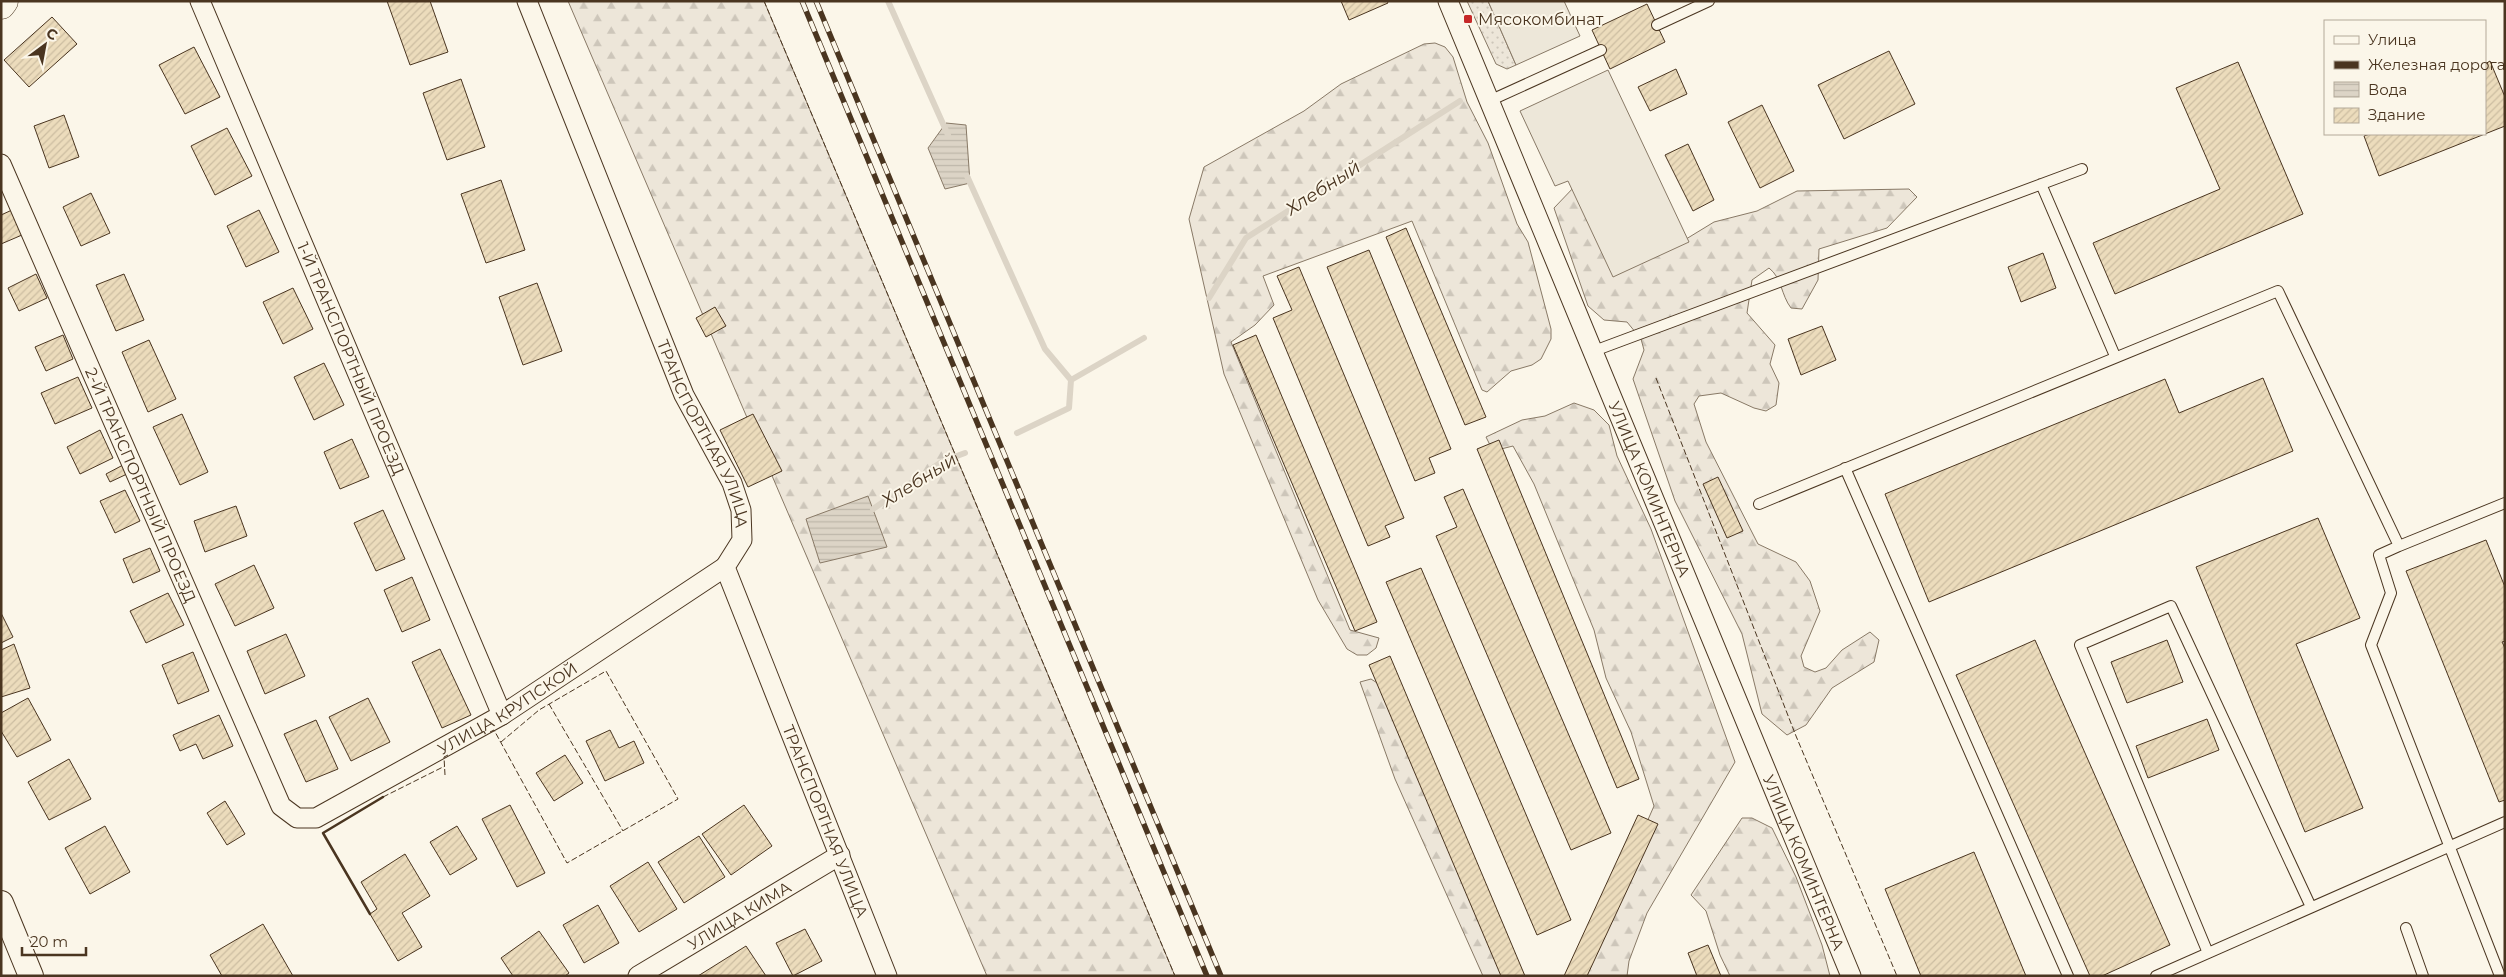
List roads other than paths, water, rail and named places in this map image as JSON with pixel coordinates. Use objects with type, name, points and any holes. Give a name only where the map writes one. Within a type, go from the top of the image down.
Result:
[{"type":"main road","points":[[1,5],[4,1]]},
{"type":"street","name":"1-Й ТРАНСПОРТНЫЙ ПРОЕЗД","points":[[200,1],[502,715]]},
{"type":"street","name":"ТРАНСПОРТНАЯ УЛИЦА","points":[[527,1],[684,395],[732,483],[741,510],[742,540],[725,566],[887,976]]},
{"type":"street","name":"УЛИЦА КОМИНТЕРНА","points":[[1448,1],[1851,976]]},
{"type":"street","name":"2-Й ТРАНСПОРТНЫЙ ПРОЕЗД","points":[[1,164],[281,806]]},
{"type":"street","name":"УЛИЦА КРУПСКОЙ","points":[[281,806],[297,818],[316,818],[502,715],[725,566]]},
{"type":"street","name":"УЛИЦА КИМА","points":[[638,976],[840,855]]},
{"type":"street","points":[[1,903],[31,976]]},
{"type":"lane","points":[[1657,25],[1709,1]]},
{"type":"lane","points":[[1489,101],[1602,50]]},
{"type":"lane","points":[[1594,351],[2082,169]]},
{"type":"lane","points":[[2041,184],[2115,356]]},
{"type":"lane","points":[[1759,504],[2115,356],[2278,291],[2399,546]]},
{"type":"lane","points":[[1845,468],[2068,976]]},
{"type":"lane","points":[[2500,976],[2371,644],[2391,593],[2380,555],[2505,503]]},
{"type":"lane","points":[[2208,953],[2080,645],[2171,606],[2311,907]]},
{"type":"lane","points":[[2156,976],[2505,822]]},
{"type":"lane","points":[[2406,928],[2423,976]]},
{"type":"water","points":[[946,123],[966,125],[970,183],[945,189],[928,148]]},
{"type":"water","points":[[868,496],[887,547],[820,563],[806,519]]},
{"type":"waterway","points":[[888,1],[948,135]]},
{"type":"waterway","name":"Хлебный","points":[[1209,298],[1246,238],[1460,101]]},
{"type":"waterway","points":[[967,176],[1045,349],[1071,380]]},
{"type":"waterway","name":"Хлебный","points":[[1017,433],[1069,408],[1071,380],[1144,338]]},
{"type":"waterway","name":"Хлебный","points":[[873,509],[943,461],[965,453]]},
{"type":"railway","points":[[802,1],[1207,976]]},
{"type":"railway","points":[[816,1],[1221,976]]},
{"type":"place","name":"Мясокомбинат","points":[[1468,19]]}]
